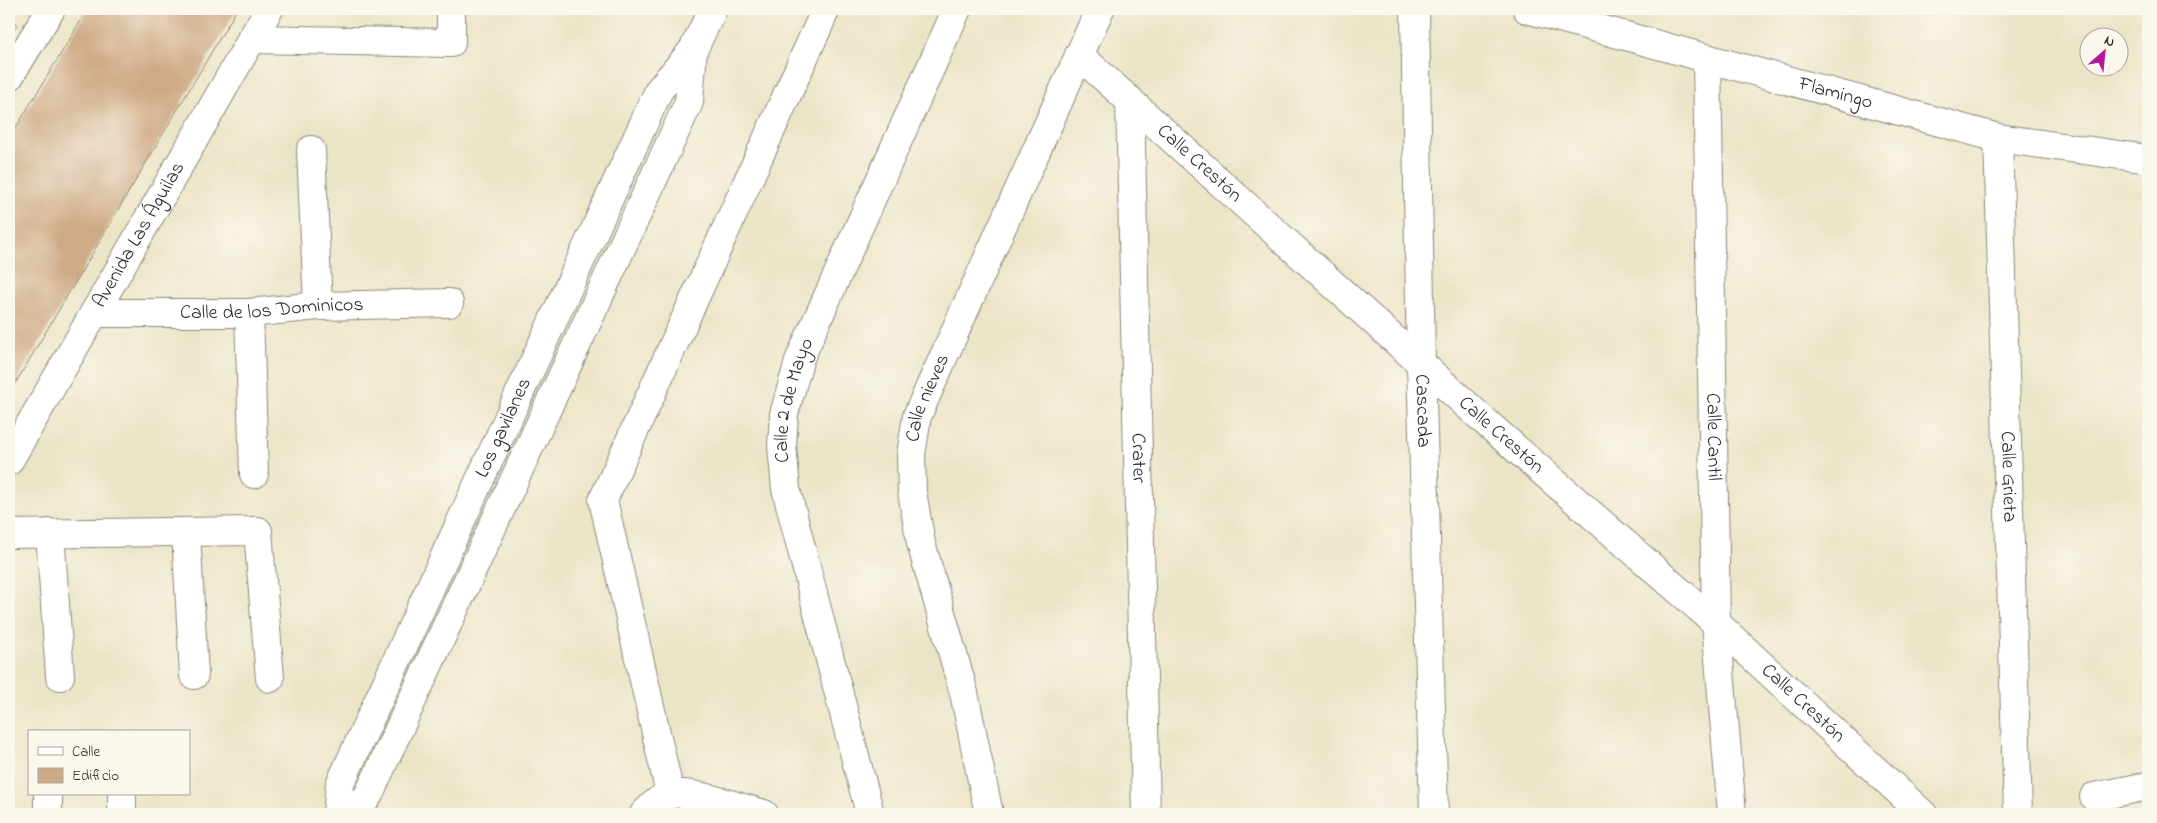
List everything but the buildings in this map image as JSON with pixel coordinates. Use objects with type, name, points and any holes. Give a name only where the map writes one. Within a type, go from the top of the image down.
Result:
[{"type":"street","name":"Avenida Las Águilas","points":[[9,461],[269,9]]},
{"type":"street","points":[[251,39],[451,43],[451,9]]},
{"type":"street","name":"Los gavilanes","points":[[337,814],[340,784],[659,90],[693,50],[713,9]]},
{"type":"street","points":[[670,794],[603,500],[826,9]]},
{"type":"street","name":"Calle 2 de Mayo","points":[[870,814],[786,489],[782,446],[784,414],[800,358],[957,9]]},
{"type":"street","name":"Calle nieves","points":[[989,814],[964,693],[921,543],[912,492],[911,455],[918,416],[1100,9]]},
{"type":"street","name":"Cascada","points":[[1415,9],[1421,364],[1434,814]]},
{"type":"street","name":"Flamingo","points":[[1527,9],[1998,138],[2148,159]]},
{"type":"street","points":[[9,78],[42,15]]},
{"type":"street","name":"Los gavilanes","points":[[351,814],[368,796],[689,102],[693,50]]},
{"type":"street","name":"Calle Crestón","points":[[1079,55],[1421,364],[1716,623],[1923,814]]},
{"type":"street","name":"Calle Cantil","points":[[1707,58],[1716,623],[1732,814]]},
{"type":"street","name":"Crater","points":[[1130,100],[1146,814]]},
{"type":"street","name":"Calle Grieta","points":[[1998,138],[2018,814]]},
{"type":"street","points":[[311,150],[318,306]]},
{"type":"street","name":"Calle de los Dominicos","points":[[94,313],[249,313],[318,306],[449,303]]},
{"type":"street","points":[[249,313],[254,474]]},
{"type":"street","points":[[545,338],[573,352]]},
{"type":"street","points":[[186,532],[194,675]]},
{"type":"street","points":[[9,534],[258,532],[270,678]]},
{"type":"street","points":[[50,533],[60,676]]},
{"type":"street","points":[[2094,797],[2148,786]]},
{"type":"street","points":[[644,814],[670,794],[695,795],[764,814]]},
{"type":"street","points":[[48,796],[48,814]]},
{"type":"street","points":[[122,796],[122,814]]}]
